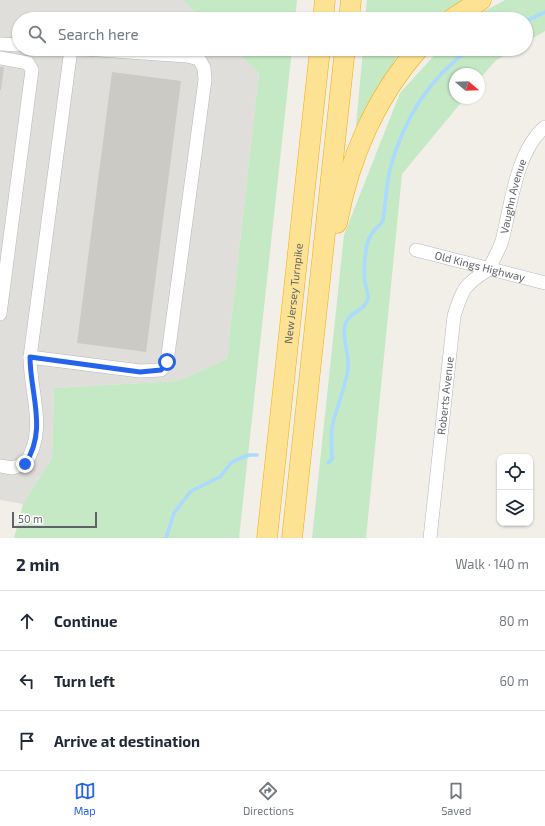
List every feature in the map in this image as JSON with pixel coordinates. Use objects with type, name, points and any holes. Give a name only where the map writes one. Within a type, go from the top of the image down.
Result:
[{"type":"highway","points":[[311,12],[312,0]]},
{"type":"highway","points":[[324,12],[325,0]]},
{"type":"highway","points":[[350,12],[351,0]]},
{"type":"highway","points":[[463,12],[481,0]]},
{"type":"highway","points":[[295,276],[297,172],[307,56]]},
{"type":"highway","name":"New Jersey Turnpike","points":[[266,538],[319,56]]},
{"type":"highway","points":[[292,538],[344,56]]},
{"type":"highway","points":[[308,386],[328,290],[338,219],[346,185],[364,135],[384,94],[395,77],[412,56]]},
{"type":"street","points":[[0,44],[12,45]]},
{"type":"street","points":[[0,466],[12,468],[25,464],[32,453],[37,417],[34,390],[30,373],[30,357],[70,56]]},
{"type":"street","points":[[30,357],[140,372],[161,370],[167,362],[205,80],[204,68],[199,59],[187,56]]},
{"type":"street","points":[[0,58],[28,63],[32,70],[0,314]]},
{"type":"street","name":"Vaughn Avenue","points":[[489,269],[501,243],[521,166],[530,145],[545,127]]},
{"type":"street","name":"Old Kings Highway","points":[[416,250],[545,283]]},
{"type":"street","name":"Roberts Avenue","points":[[430,538],[454,316],[461,293],[470,281],[489,269]]},
{"type":"shaded area","points":[[0,0],[184,0],[196,12],[12,12],[12,56],[241,56],[259,73],[227,359],[178,381],[54,388],[52,458],[23,504],[0,500]]},
{"type":"green space","points":[[183,0],[297,0],[296,12],[196,12]]},
{"type":"green space","points":[[367,0],[469,0],[453,12],[366,12]]},
{"type":"green space","points":[[505,0],[545,0],[545,31],[533,38],[533,12],[483,12]]},
{"type":"green space","points":[[241,56],[291,56],[239,538],[14,538],[23,504],[52,458],[54,388],[178,381],[227,359],[259,73]]},
{"type":"green space","points":[[362,56],[398,56],[396,58],[356,127]]},
{"type":"green space","points":[[434,56],[503,56],[495,61],[485,73],[485,68],[449,68],[449,104],[460,104],[402,174],[366,538],[312,538],[344,235],[400,93]]},
{"type":"building","points":[[0,67],[4,67],[1,90],[0,90]]},
{"type":"building","points":[[112,72],[181,81],[146,352],[77,343]]},
{"type":"waterway","points":[[533,18],[545,12]]},
{"type":"waterway","points":[[328,463],[332,459],[332,427],[344,387],[348,367],[344,336],[345,325],[347,320],[367,302],[368,294],[364,274],[367,245],[371,234],[383,220],[390,169],[395,151],[410,118],[430,87],[442,73],[461,56]]},
{"type":"waterway","points":[[166,538],[174,513],[191,491],[220,477],[231,463],[236,460],[249,455],[257,455]]},
{"type":"route","points":[[25,464],[32,453],[37,417],[34,390],[30,373],[30,357],[140,372],[161,370],[167,362]]}]
